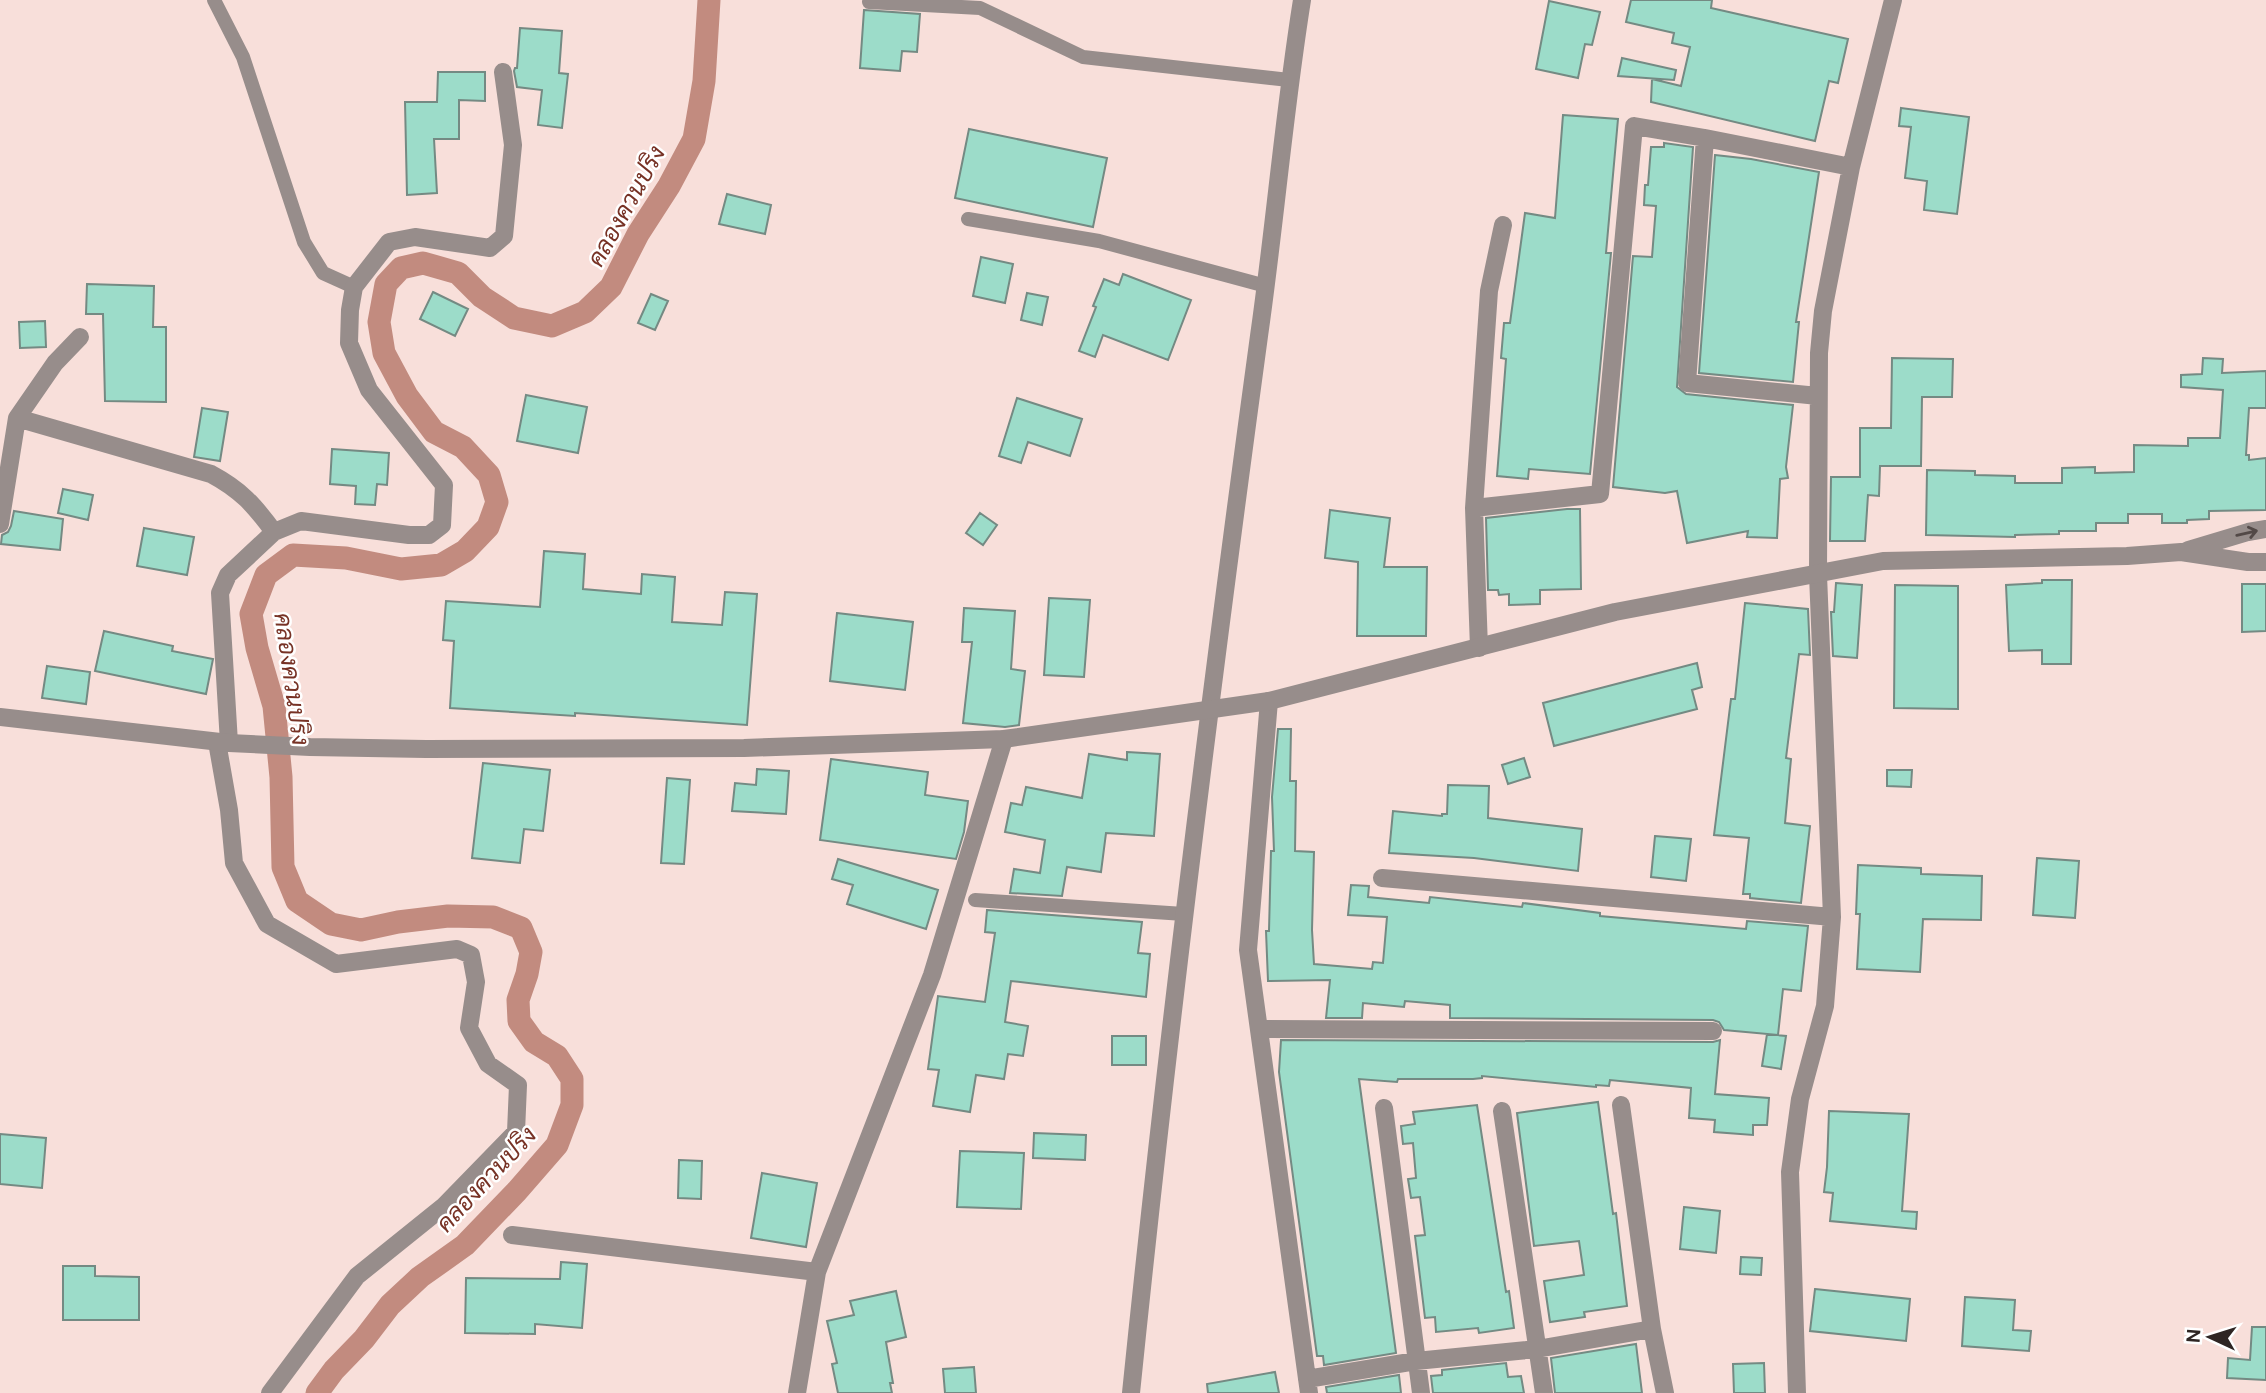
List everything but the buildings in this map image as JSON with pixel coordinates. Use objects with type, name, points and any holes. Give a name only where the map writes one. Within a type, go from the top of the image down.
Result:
[{"type":"street","points":[[1131,1393],[1209,708],[1266,286],[1289,80],[1302,0]]},
{"type":"street","points":[[1797,1393],[1790,1172],[1800,1099],[1825,1006],[1832,917],[1818,575],[1818,396],[1823,311],[1851,167],[1893,0]]},
{"type":"street","points":[[270,1393],[357,1276],[444,1206],[516,1132],[518,1085],[488,1064],[470,1028],[476,982],[471,955],[457,949],[336,964],[267,924],[234,863],[225,743],[220,593],[228,575],[274,532],[301,521],[409,535],[429,535],[442,525],[444,485],[369,390],[349,343],[350,310],[354,287],[389,242],[415,237],[490,248],[505,236],[513,145],[503,72]]},
{"type":"street","points":[[1474,508],[1600,494],[1634,126],[1851,167]]},
{"type":"street","points":[[1705,138],[1687,383],[1818,396]]},
{"type":"street","points":[[1479,648],[1474,508],[1489,291],[1503,225]]},
{"type":"street","points":[[0,524],[17,418],[55,363],[80,337]]},
{"type":"street","points":[[17,418],[211,474],[232,485],[253,503],[274,532]]},
{"type":"street","points":[[2181,552],[2249,531],[2266,529]]},
{"type":"street","points":[[0,717],[225,743],[310,747],[744,748],[1004,739],[1269,701],[1615,612],[1883,561],[2127,556],[2181,552],[2248,562],[2266,562]]},
{"type":"street","points":[[1269,701],[1248,950],[1308,1386],[1416,1361],[1537,1349],[1652,1329]]},
{"type":"street","points":[[797,1393],[817,1272],[932,975],[1004,739]]},
{"type":"street","points":[[1382,878],[1832,917]]},
{"type":"street","points":[[1259,1029],[1713,1031]]},
{"type":"street","points":[[1622,1105],[1652,1329],[1665,1393]]},
{"type":"street","points":[[1384,1108],[1421,1393]]},
{"type":"street","points":[[1502,1111],[1544,1393]]},
{"type":"street","points":[[512,1235],[817,1272]]},
{"type":"lane","points":[[214,0],[243,57],[304,242],[323,273],[354,287]]},
{"type":"lane","points":[[869,2],[980,8],[1083,57],[1289,80]]},
{"type":"lane","points":[[968,219],[1099,241],[1266,286]]},
{"type":"lane","points":[[975,900],[1184,914]]},
{"type":"waterway","name":"คลองควนปริง","points":[[317,1393],[390,1305],[420,1277],[465,1245],[557,1145],[572,1105],[572,1079],[557,1056],[534,1042],[519,1021],[518,1000],[531,952],[521,928],[493,917],[448,916],[361,930],[331,924],[297,901],[283,867],[281,777],[274,706],[257,648],[251,614],[266,575],[293,555],[346,558],[401,569],[441,565],[465,551],[488,527],[497,502],[489,475],[463,447],[434,432],[407,396],[384,353],[379,322],[386,284],[401,268],[423,263],[458,273],[482,297],[514,318],[552,326],[585,312],[611,287],[638,234],[669,186],[694,139],[704,81],[709,0]]}]
